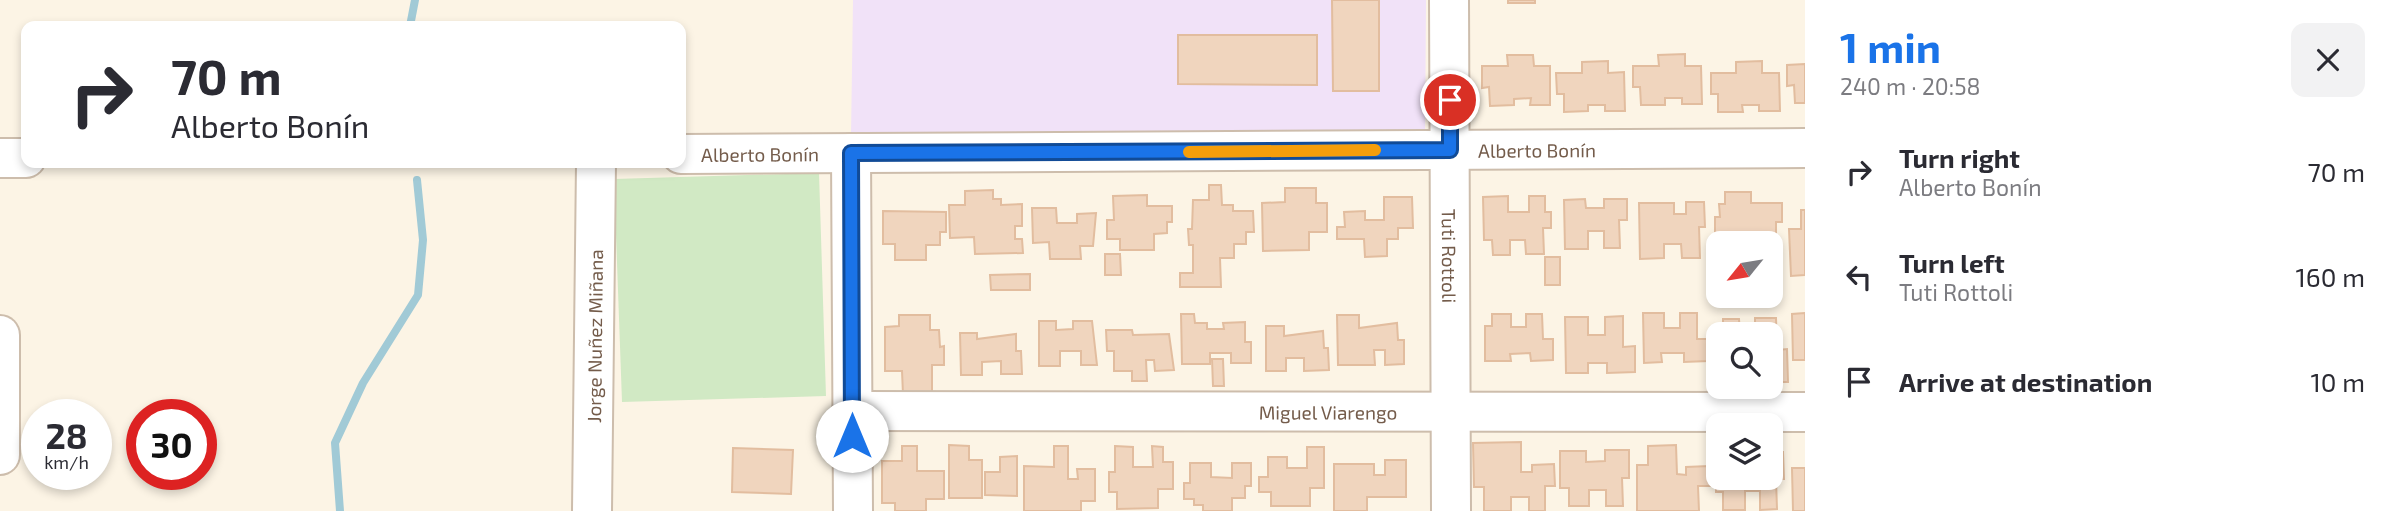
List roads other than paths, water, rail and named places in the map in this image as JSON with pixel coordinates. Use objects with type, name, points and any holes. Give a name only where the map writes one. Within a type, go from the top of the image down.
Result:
[{"type":"street","name":"Tuti Rottoli","points":[[1449,0],[1451,511]]},
{"type":"street","name":"Alberto Bonín","points":[[686,154],[1805,148]]},
{"type":"street","points":[[851,153],[853,511]]},
{"type":"street","points":[[0,158],[21,158]]},
{"type":"street","name":"Jorge Nuñez Miñana","points":[[592,511],[596,168]]},
{"type":"street","points":[[0,335],[0,456]]},
{"type":"street","name":"Miguel Viarengo","points":[[852,411],[1805,412]]},
{"type":"waterway","points":[[411,21],[415,0]]},
{"type":"waterway","points":[[340,511],[335,443],[363,383],[418,295],[423,240],[417,180]]}]
